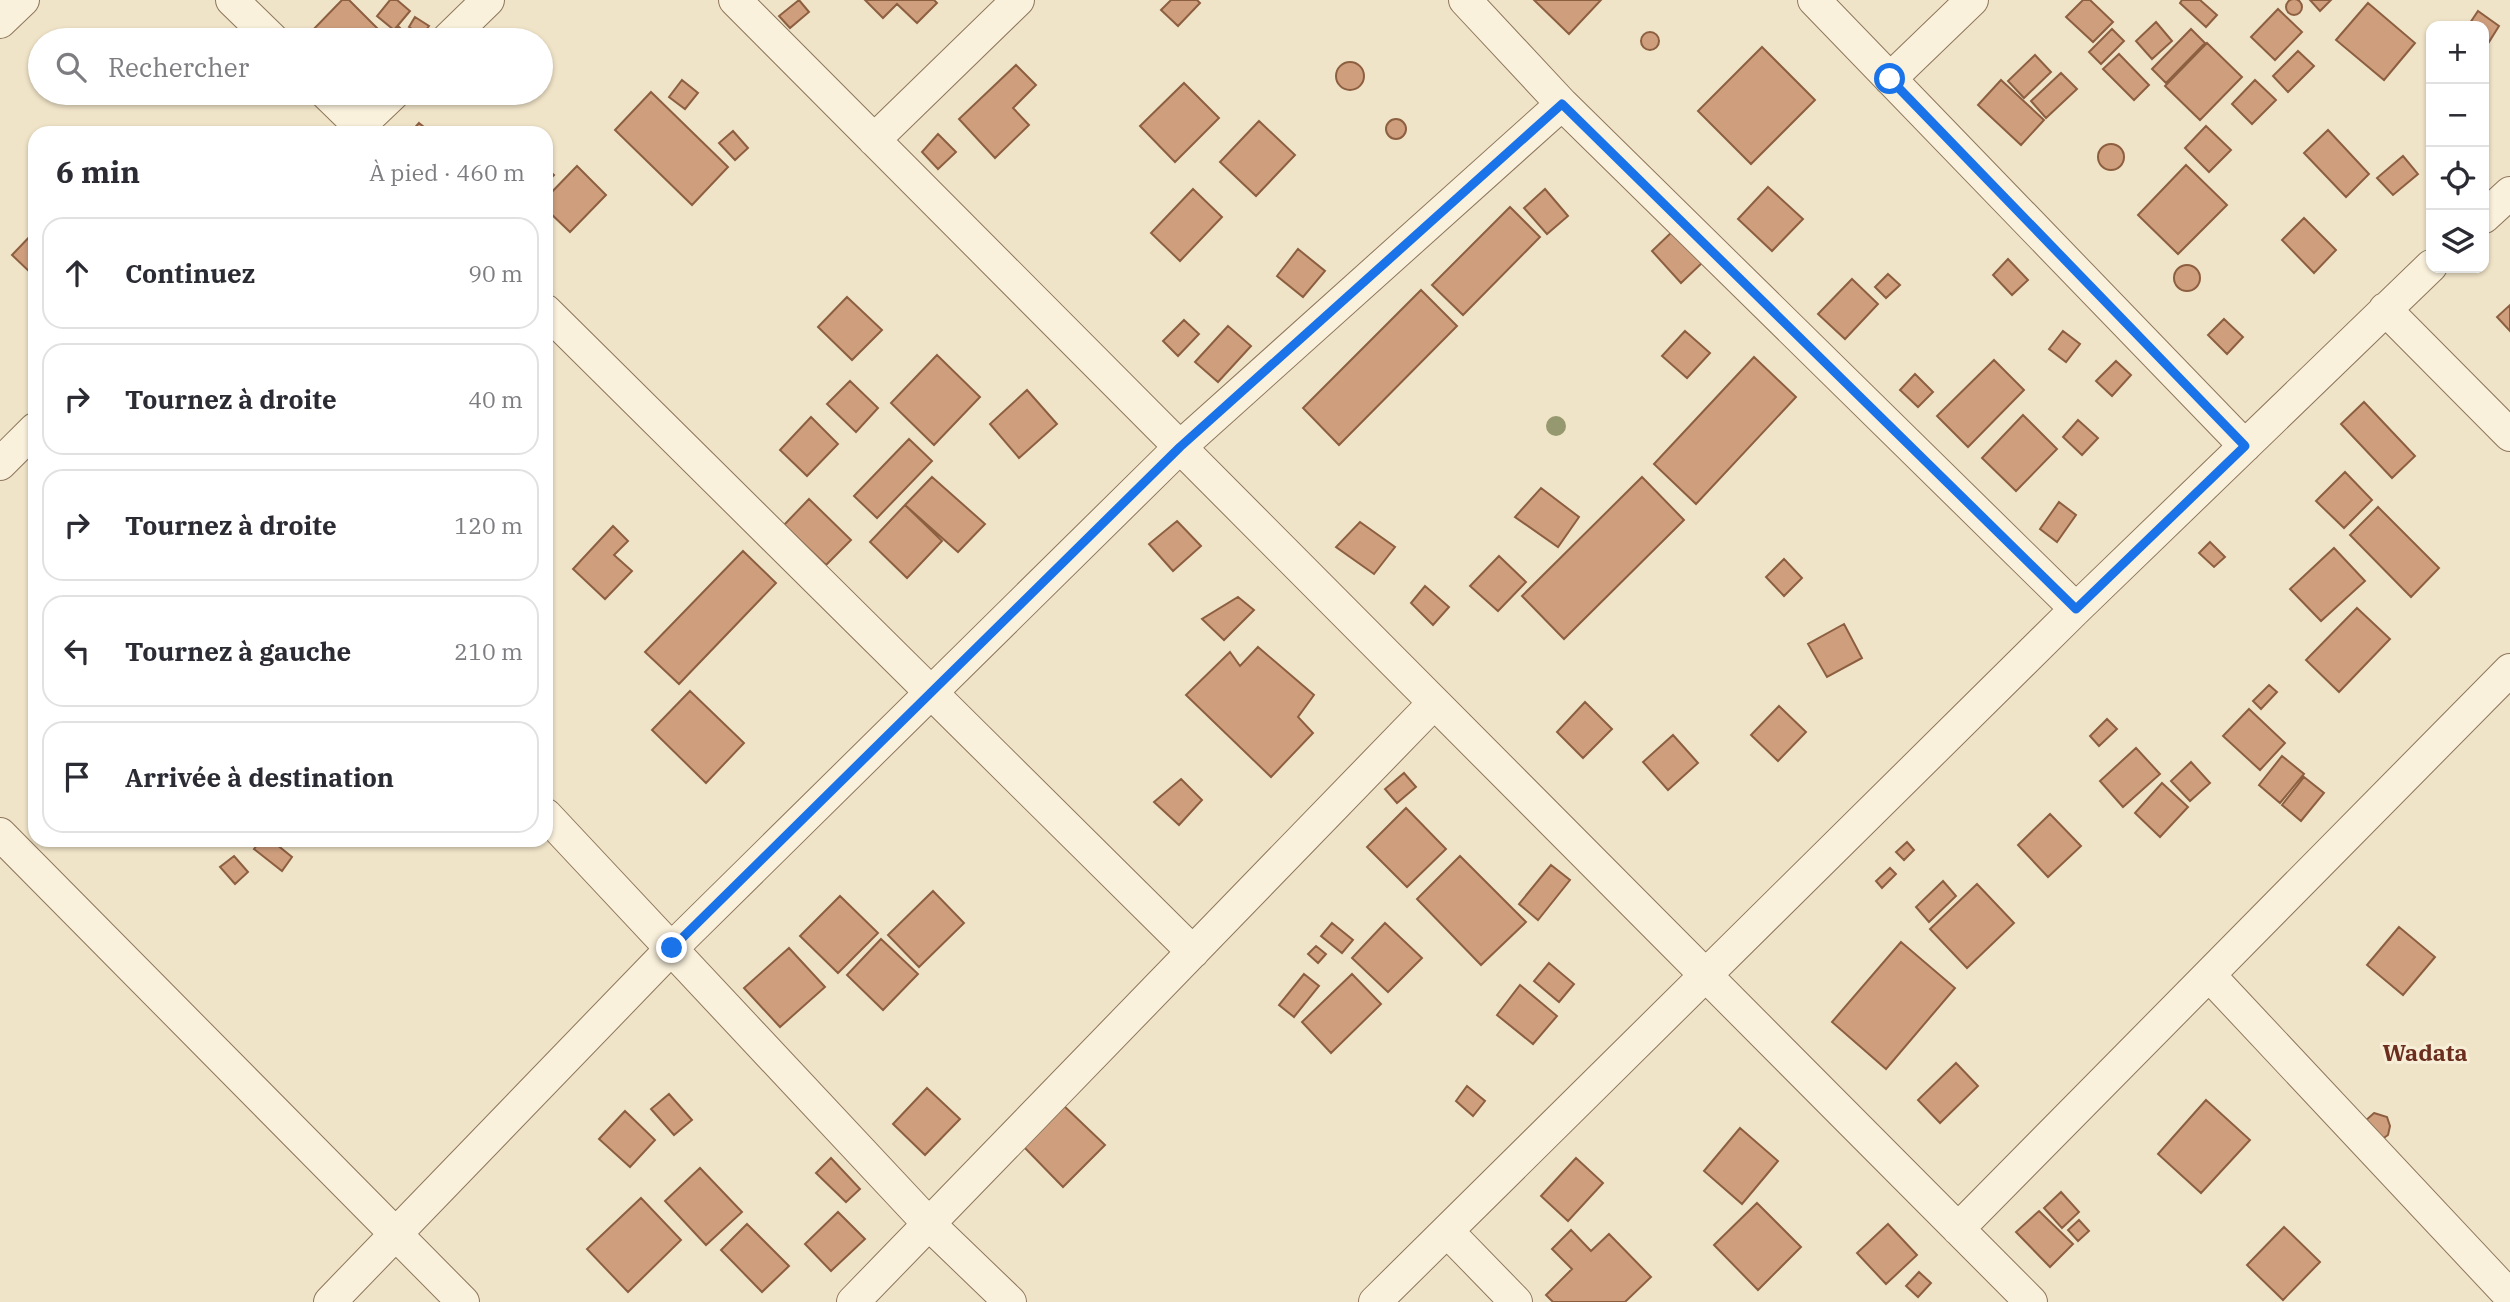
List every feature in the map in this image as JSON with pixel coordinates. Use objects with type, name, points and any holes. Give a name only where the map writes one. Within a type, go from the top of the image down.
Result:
[{"type":"street","points":[[0,22],[23,0]]},
{"type":"street","points":[[232,0],[261,28]]},
{"type":"street","points":[[459,28],[488,0]]},
{"type":"street","points":[[735,0],[2031,1302]]},
{"type":"street","points":[[874,140],[1018,0]]},
{"type":"street","points":[[1465,0],[1562,104],[2076,609]]},
{"type":"street","points":[[1814,0],[2245,446]]},
{"type":"street","points":[[1890,79],[1972,0]]},
{"type":"street","points":[[330,1302],[672,948],[1180,447],[1562,104]]},
{"type":"street","points":[[337,105],[356,126]]},
{"type":"street","points":[[364,126],[383,105]]},
{"type":"street","points":[[2489,212],[2510,193]]},
{"type":"street","points":[[1375,1302],[2076,609],[2426,271]]},
{"type":"street","points":[[2385,309],[2510,435]]},
{"type":"street","points":[[553,317],[1193,952]]},
{"type":"street","points":[[0,464],[28,436]]},
{"type":"street","points":[[1958,1229],[2510,670]]},
{"type":"street","points":[[853,1302],[1434,703]]},
{"type":"street","points":[[553,822],[929,1224],[1010,1302]]},
{"type":"street","points":[[0,834],[463,1302]]},
{"type":"street","points":[[2209,975],[2510,1297]]},
{"type":"street","points":[[1447,1231],[1516,1302]]},
{"type":"building","points":[[2291,-1],[2297,-1],[2302,7],[2300,13],[2291,15],[2286,10],[2286,4]]},
{"type":"building","points":[[342,0],[349,0],[377,28],[315,28]]},
{"type":"building","points":[[390,0],[397,0],[410,11],[396,28],[392,28],[377,16]]},
{"type":"building","points":[[799,0],[809,12],[790,28],[779,16]]},
{"type":"building","points":[[865,0],[934,0],[937,3],[917,23],[897,4],[883,18]]},
{"type":"building","points":[[1171,0],[1197,0],[1200,3],[1178,26],[1161,10]]},
{"type":"building","points":[[1534,0],[1601,0],[1569,34]]},
{"type":"building","points":[[2083,0],[2090,0],[2113,22],[2093,42],[2066,17]]},
{"type":"building","points":[[2182,0],[2200,0],[2217,15],[2206,27],[2180,3]]},
{"type":"building","points":[[2310,0],[2331,0],[2320,11]]},
{"type":"building","points":[[2368,3],[2415,43],[2384,80],[2336,40]]},
{"type":"building","points":[[2278,9],[2302,32],[2275,60],[2251,37]]},
{"type":"building","points":[[2478,11],[2499,26],[2489,42],[2489,21],[2471,21]]},
{"type":"building","points":[[415,17],[429,26],[427,28],[409,27]]},
{"type":"building","points":[[2156,22],[2172,41],[2152,59],[2136,41]]},
{"type":"building","points":[[2112,29],[2124,41],[2101,64],[2089,52]]},
{"type":"building","points":[[2191,29],[2205,43],[2166,83],[2152,69]]},
{"type":"building","points":[[1650,32],[1656,35],[1659,41],[1656,47],[1650,50],[1644,47],[1641,41],[1644,35]]},
{"type":"building","points":[[2207,43],[2242,77],[2200,120],[2165,86]]},
{"type":"building","points":[[1762,47],[1815,100],[1751,164],[1698,111]]},
{"type":"building","points":[[2298,51],[2314,66],[2288,92],[2273,76]]},
{"type":"building","points":[[2119,54],[2149,85],[2134,100],[2103,69]]},
{"type":"building","points":[[2035,55],[2051,72],[2024,98],[2008,81]]},
{"type":"building","points":[[1350,62],[1360,66],[1364,76],[1360,86],[1350,90],[1340,86],[1336,76],[1340,66]]},
{"type":"building","points":[[1016,65],[1036,85],[1013,108],[1029,125],[995,158],[959,119]]},
{"type":"building","points":[[2061,73],[2077,89],[2046,118],[2031,101]]},
{"type":"building","points":[[682,80],[698,93],[685,109],[669,97]]},
{"type":"building","points":[[2001,80],[2044,120],[2021,145],[1978,105]]},
{"type":"building","points":[[2255,80],[2276,100],[2252,124],[2232,104]]},
{"type":"building","points":[[1184,83],[1219,118],[1175,162],[1140,126]]},
{"type":"building","points":[[651,92],[728,167],[692,205],[615,130]]},
{"type":"building","points":[[1396,119],[1403,122],[1406,129],[1403,136],[1396,139],[1389,136],[1386,129],[1389,122]]},
{"type":"building","points":[[1259,121],[1295,155],[1256,196],[1220,162]]},
{"type":"building","points":[[2206,126],[2231,150],[2209,172],[2185,148]]},
{"type":"building","points":[[2328,130],[2369,174],[2346,197],[2304,153]]},
{"type":"building","points":[[733,131],[748,148],[735,160],[719,143]]},
{"type":"building","points":[[938,134],[956,152],[938,169],[922,152]]},
{"type":"building","points":[[2111,144],[2120,148],[2124,157],[2120,166],[2111,170],[2102,166],[2098,157],[2102,148]]},
{"type":"building","points":[[2403,156],[2418,174],[2393,195],[2377,178]]},
{"type":"building","points":[[2186,165],[2227,205],[2178,254],[2138,215]]},
{"type":"building","points":[[577,166],[606,195],[570,232],[553,216],[553,191]]},
{"type":"building","points":[[1768,187],[1803,219],[1772,251],[1738,219]]},
{"type":"building","points":[[1193,189],[1222,217],[1180,261],[1151,233]]},
{"type":"building","points":[[1545,189],[1568,216],[1547,234],[1524,208]]},
{"type":"building","points":[[1510,207],[1540,237],[1463,315],[1432,285]]},
{"type":"building","points":[[2304,218],[2336,250],[2314,273],[2282,240]]},
{"type":"building","points":[[1674,230],[1704,261],[1681,283],[1652,251]]},
{"type":"building","points":[[28,238],[28,270],[12,255]]},
{"type":"building","points":[[1298,249],[1325,271],[1303,297],[1277,276]]},
{"type":"building","points":[[2008,259],[2028,280],[2012,295],[1993,275]]},
{"type":"building","points":[[2187,265],[2196,269],[2200,278],[2196,287],[2187,291],[2178,287],[2174,278],[2178,269]]},
{"type":"building","points":[[1888,274],[1900,285],[1886,298],[1875,287]]},
{"type":"building","points":[[1852,279],[1878,304],[1845,339],[1818,314]]},
{"type":"building","points":[[1421,290],[1457,326],[1339,445],[1303,408]]},
{"type":"building","points":[[847,297],[882,330],[852,360],[818,327]]},
{"type":"building","points":[[2510,305],[2510,331],[2497,317]]},
{"type":"building","points":[[2224,319],[2243,337],[2227,354],[2208,335]]},
{"type":"building","points":[[1184,320],[1199,334],[1178,356],[1163,341]]},
{"type":"building","points":[[1228,326],[1251,346],[1218,382],[1195,362]]},
{"type":"building","points":[[1685,331],[1710,353],[1687,378],[1662,356]]},
{"type":"building","points":[[2063,331],[2080,344],[2066,362],[2049,349]]},
{"type":"building","points":[[937,355],[980,397],[934,445],[891,403]]},
{"type":"building","points":[[1754,357],[1796,397],[1696,504],[1654,464]]},
{"type":"building","points":[[1994,360],[2024,390],[1968,447],[1937,416]]},
{"type":"building","points":[[2116,361],[2131,375],[2112,396],[2096,381]]},
{"type":"building","points":[[1915,374],[1933,392],[1918,407],[1900,390]]},
{"type":"building","points":[[850,381],[878,408],[856,432],[827,404]]},
{"type":"building","points":[[1027,390],[1057,424],[1019,458],[990,424]]},
{"type":"building","points":[[2364,402],[2415,456],[2392,478],[2341,424]]},
{"type":"building","points":[[2023,415],[2057,449],[2016,491],[1982,458]]},
{"type":"building","points":[[811,417],[838,444],[807,476],[780,450]]},
{"type":"building","points":[[2078,420],[2098,438],[2082,455],[2063,437]]},
{"type":"building","points":[[909,439],[932,461],[877,518],[854,496]]},
{"type":"building","points":[[2345,472],[2372,500],[2344,528],[2316,501]]},
{"type":"building","points":[[932,477],[985,524],[958,552],[905,505]]},
{"type":"building","points":[[1642,477],[1684,520],[1564,639],[1522,596]]},
{"type":"building","points":[[1541,488],[1579,517],[1558,547],[1515,517]]},
{"type":"building","points":[[809,499],[851,540],[826,565],[784,525]]},
{"type":"building","points":[[2059,502],[2076,515],[2057,542],[2040,529]]},
{"type":"building","points":[[905,505],[942,541],[907,578],[870,542]]},
{"type":"building","points":[[2378,507],[2439,568],[2411,597],[2350,535]]},
{"type":"building","points":[[1177,521],[1201,546],[1173,571],[1149,544]]},
{"type":"building","points":[[1360,522],[1395,547],[1374,574],[1336,547]]},
{"type":"building","points":[[613,526],[628,541],[614,555],[632,571],[605,599],[573,569]]},
{"type":"building","points":[[2210,542],[2225,557],[2214,567],[2199,553]]},
{"type":"building","points":[[2334,548],[2365,581],[2321,621],[2290,589]]},
{"type":"building","points":[[743,551],[776,583],[679,684],[645,652]]},
{"type":"building","points":[[1499,556],[1526,582],[1498,611],[1470,586]]},
{"type":"building","points":[[1784,559],[1802,578],[1784,596],[1766,577]]},
{"type":"building","points":[[1425,586],[1449,607],[1433,625],[1411,603]]},
{"type":"building","points":[[1238,597],[1254,610],[1224,640],[1202,619]]},
{"type":"building","points":[[2357,608],[2390,639],[2339,692],[2306,660]]},
{"type":"building","points":[[1844,624],[1862,658],[1827,677],[1808,644]]},
{"type":"building","points":[[1258,647],[1314,695],[1298,717],[1313,733],[1271,777],[1186,695],[1230,652],[1240,666]]},
{"type":"building","points":[[2269,685],[2277,692],[2261,709],[2253,701]]},
{"type":"building","points":[[690,691],[744,743],[706,783],[652,730]]},
{"type":"building","points":[[1585,702],[1612,729],[1583,758],[1557,732]]},
{"type":"building","points":[[1779,706],[1806,732],[1778,761],[1751,735]]},
{"type":"building","points":[[2249,709],[2285,743],[2260,770],[2223,736]]},
{"type":"building","points":[[2107,719],[2117,729],[2099,746],[2090,736]]},
{"type":"building","points":[[1673,735],[1698,763],[1668,790],[1643,762]]},
{"type":"building","points":[[2136,748],[2160,774],[2123,807],[2100,781]]},
{"type":"building","points":[[2282,756],[2304,774],[2280,803],[2259,785]]},
{"type":"building","points":[[2191,762],[2210,783],[2190,801],[2171,781]]},
{"type":"building","points":[[1404,773],[1416,787],[1397,803],[1385,789]]},
{"type":"building","points":[[2304,777],[2324,793],[2301,821],[2282,805]]},
{"type":"building","points":[[1181,779],[1202,800],[1179,825],[1154,802]]},
{"type":"building","points":[[2162,783],[2188,807],[2160,837],[2135,813]]},
{"type":"building","points":[[1406,808],[1446,849],[1407,887],[1367,847]]},
{"type":"building","points":[[2050,814],[2081,846],[2048,877],[2018,845]]},
{"type":"building","points":[[1907,842],[1914,850],[1904,860],[1896,852]]},
{"type":"building","points":[[280,847],[292,857],[282,871],[254,849]]},
{"type":"building","points":[[234,856],[248,872],[235,884],[220,867]]},
{"type":"building","points":[[1460,856],[1526,922],[1481,965],[1417,899]]},
{"type":"building","points":[[1551,865],[1570,880],[1538,920],[1519,904]]},
{"type":"building","points":[[1890,868],[1896,874],[1882,888],[1876,881]]},
{"type":"building","points":[[1943,881],[1956,896],[1929,922],[1916,907]]},
{"type":"building","points":[[1977,884],[2014,923],[1967,968],[1930,929]]},
{"type":"building","points":[[933,891],[964,923],[919,967],[888,935]]},
{"type":"building","points":[[840,896],[878,933],[838,973],[800,936]]},
{"type":"building","points":[[1332,923],[1353,940],[1342,953],[1321,936]]},
{"type":"building","points":[[1385,923],[1422,958],[1388,992],[1352,958]]},
{"type":"building","points":[[2399,927],[2435,957],[2403,995],[2367,965]]},
{"type":"building","points":[[881,939],[918,974],[883,1010],[847,975]]},
{"type":"building","points":[[1901,942],[1955,988],[1886,1069],[1832,1022]]},
{"type":"building","points":[[1316,946],[1326,954],[1318,963],[1308,954]]},
{"type":"building","points":[[789,948],[825,987],[780,1027],[744,988]]},
{"type":"building","points":[[1549,963],[1574,984],[1559,1002],[1534,981]]},
{"type":"building","points":[[1304,974],[1319,986],[1294,1017],[1279,1005]]},
{"type":"building","points":[[1352,974],[1381,1004],[1331,1053],[1302,1022]]},
{"type":"building","points":[[1520,985],[1557,1016],[1533,1044],[1497,1015]]},
{"type":"building","points":[[1956,1063],[1978,1086],[1940,1123],[1918,1100]]},
{"type":"building","points":[[1467,1086],[1485,1101],[1473,1116],[1456,1101]]},
{"type":"building","points":[[927,1088],[960,1119],[925,1155],[893,1124]]},
{"type":"building","points":[[669,1094],[692,1120],[674,1135],[651,1109]]},
{"type":"building","points":[[2206,1100],[2250,1140],[2201,1193],[2158,1154]]},
{"type":"building","points":[[1063,1105],[1105,1145],[1063,1187],[1023,1146]]},
{"type":"building","points":[[625,1111],[655,1140],[630,1167],[599,1139]]},
{"type":"building","points":[[2374,1113],[2387,1117],[2390,1126],[2388,1135],[2381,1140],[2364,1122]]},
{"type":"building","points":[[1740,1128],[1778,1161],[1742,1204],[1704,1171]]},
{"type":"building","points":[[831,1158],[860,1189],[846,1202],[816,1173]]},
{"type":"building","points":[[1576,1158],[1603,1183],[1568,1221],[1541,1196]]},
{"type":"building","points":[[700,1168],[742,1212],[706,1245],[665,1201]]},
{"type":"building","points":[[2061,1192],[2079,1212],[2062,1228],[2044,1208]]},
{"type":"building","points":[[641,1198],[681,1240],[628,1292],[587,1249]]},
{"type":"building","points":[[1757,1203],[1801,1247],[1758,1290],[1714,1245]]},
{"type":"building","points":[[2039,1211],[2073,1244],[2050,1267],[2016,1232]]},
{"type":"building","points":[[838,1212],[865,1239],[831,1271],[805,1244]]},
{"type":"building","points":[[2079,1220],[2089,1231],[2078,1241],[2068,1230]]},
{"type":"building","points":[[747,1224],[789,1266],[762,1292],[721,1250]]},
{"type":"building","points":[[1888,1224],[1917,1255],[1886,1284],[1857,1253]]},
{"type":"building","points":[[2284,1227],[2320,1262],[2283,1300],[2247,1265]]},
{"type":"building","points":[[1571,1230],[1591,1251],[1609,1234],[1651,1277],[1625,1302],[1553,1302],[1546,1295],[1572,1269],[1552,1249]]},
{"type":"building","points":[[1919,1272],[1931,1283],[1918,1297],[1906,1286]]},
{"type":"district","name":"Wadata","points":[[2425,1053]]},
{"type":"route","points":[[672,948],[1180,447],[1562,104],[2076,609],[2245,446],[1890,79]]}]
